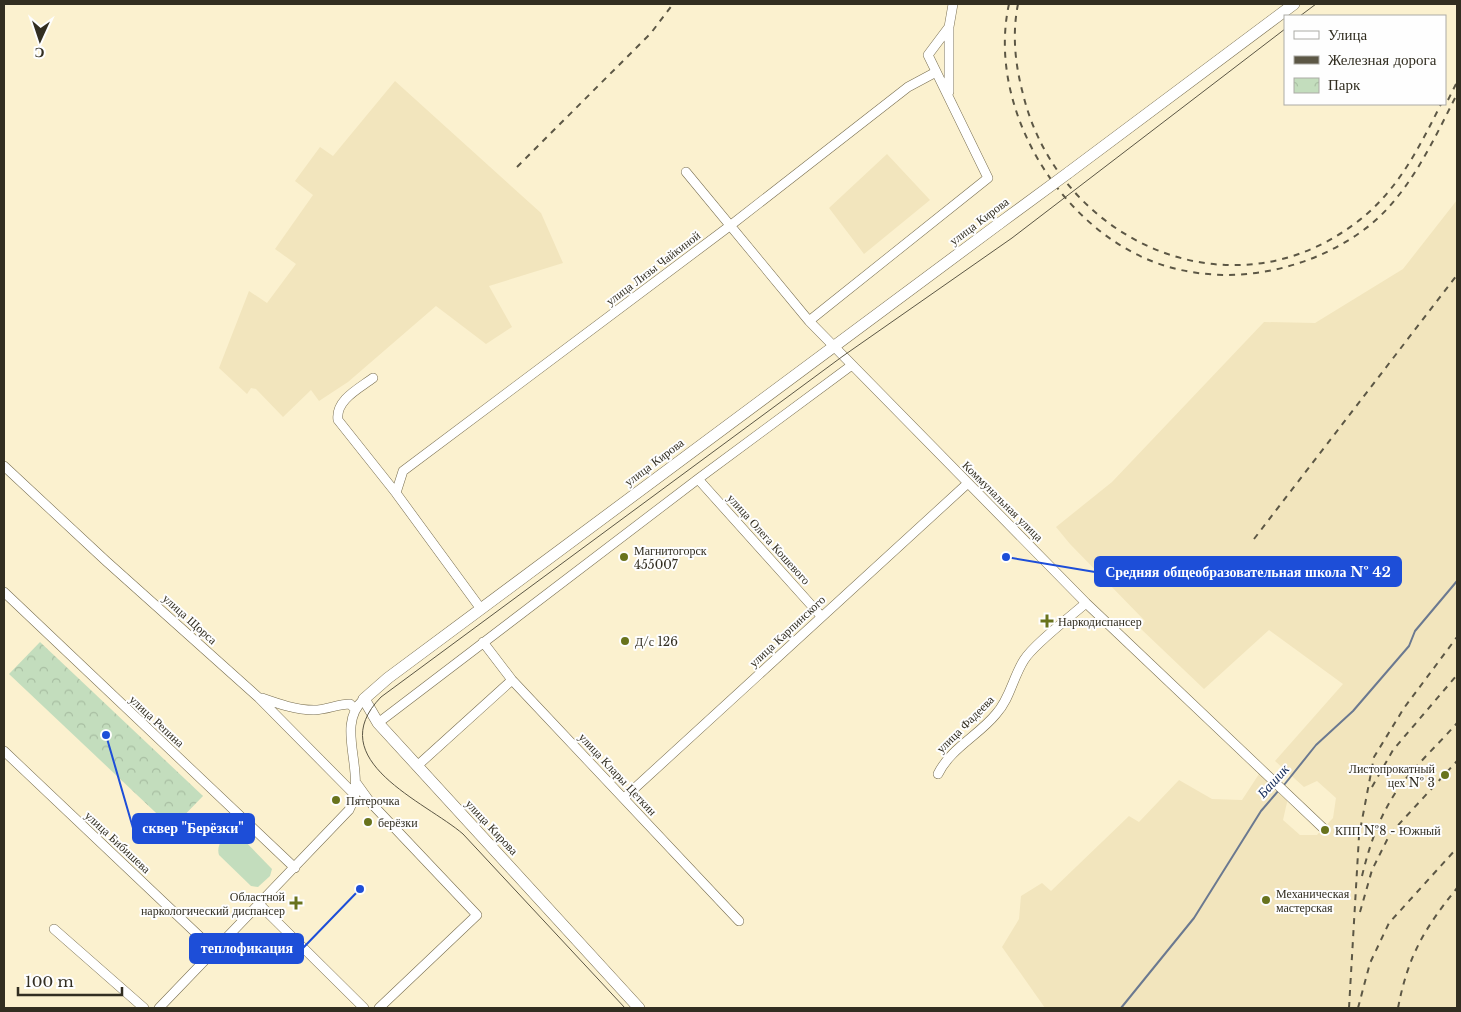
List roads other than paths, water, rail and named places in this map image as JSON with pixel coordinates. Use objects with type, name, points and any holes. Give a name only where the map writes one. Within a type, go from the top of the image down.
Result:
[{"type":"main road","name":"улица Кирова","points":[[639,1008],[378,723],[364,699],[388,678],[1294,4]]},
{"type":"street","points":[[949,96],[949,27],[953,4]]},
{"type":"street","points":[[809,321],[988,178],[928,55],[949,27]]},
{"type":"street","name":"улица Лизы Чайкиной","points":[[396,492],[403,470],[731,225],[908,87],[936,72]]},
{"type":"street","name":"Коммунальная улица","points":[[686,172],[809,321],[1086,603],[1323,828]]},
{"type":"street","points":[[378,723],[698,479],[852,365]]},
{"type":"street","points":[[373,378],[341,403],[337,414],[338,420],[396,492],[481,609]]},
{"type":"street","name":"улица Щорса","points":[[4,466],[106,562],[260,698],[355,795]]},
{"type":"street","name":"улица Олега Кошевого","points":[[698,479],[821,616]]},
{"type":"street","name":"улица Карпинского","points":[[624,798],[968,483]]},
{"type":"street","name":"улица Репина","points":[[4,592],[295,868]]},
{"type":"street","name":"улица Фадеева","points":[[938,774],[943,763],[996,715],[1006,702],[1012,681],[1025,658],[1086,603]]},
{"type":"street","name":"улица Клары Цеткин","points":[[483,642],[512,680],[739,920]]},
{"type":"street","points":[[417,766],[512,680]]},
{"type":"street","points":[[260,698],[289,707],[315,710],[342,704],[350,704],[354,708]]},
{"type":"street","points":[[159,1008],[260,905],[349,810],[357,784],[351,733],[354,708],[364,699]]},
{"type":"street","name":"улица Бибишева","points":[[4,751],[215,951]]},
{"type":"street","points":[[357,784],[370,802],[477,915],[379,1008]]},
{"type":"street","points":[[260,905],[364,1008]]},
{"type":"street","points":[[54,929],[144,1008]]},
{"type":"waterway","name":"Башик","points":[[1284,785],[1316,745],[1353,711],[1409,646],[1415,631],[1457,581]]},
{"type":"waterway","name":"Башик","points":[[1121,1008],[1194,918],[1261,811],[1279,790]]},
{"type":"tram line","points":[[1301,15],[1316,4]]},
{"type":"tram line","points":[[625,1008],[463,834],[385,777],[370,760],[363,740],[365,720],[381,697],[843,356],[1012,238],[1284,30]]},
{"type":"railway","points":[[517,167],[651,33],[673,4]]},
{"type":"railway","points":[[1009,4],[1005,42],[1008,81],[1019,119],[1036,155],[1058,188],[1084,218],[1115,242],[1149,260],[1175,269],[1202,274],[1229,275],[1283,268],[1335,248],[1358,234],[1375,221],[1404,189],[1427,151],[1457,94]]},
{"type":"railway","points":[[1018,4],[1015,26],[1015,49],[1023,94],[1042,145],[1072,189],[1110,224],[1154,249],[1202,263],[1253,264],[1304,252],[1353,225],[1368,213],[1394,185],[1424,138],[1440,105]]},
{"type":"railway","points":[[1448,100],[1457,82]]},
{"type":"railway","points":[[1254,539],[1457,275]]},
{"type":"railway","points":[[1349,1008],[1359,836],[1374,757],[1404,708],[1457,637]]},
{"type":"railway","points":[[1372,787],[1393,750],[1457,675]]},
{"type":"railway","points":[[1362,876],[1375,834],[1383,814],[1394,795],[1416,767],[1457,723]]},
{"type":"railway","points":[[1360,912],[1372,870],[1390,834],[1457,761]]},
{"type":"railway","points":[[1358,1008],[1370,963],[1389,923],[1457,848]]},
{"type":"railway","points":[[1398,1008],[1412,958],[1426,930],[1457,888]]},
{"type":"place","name":"Магнитогорск 455007","points":[[624,557]]},
{"type":"place","name":"Средняя общеобразовательная школа № 42","points":[[1006,557]]},
{"type":"place","name":"Наркодиспансер","points":[[1047,621]]},
{"type":"place","name":"Д/с 126","points":[[625,641]]},
{"type":"place","name":"сквер \"Берёзки\"","points":[[106,735]]},
{"type":"place","name":"Листопрокатный цех № 3","points":[[1445,775]]},
{"type":"place","name":"Пятерочка","points":[[336,800]]},
{"type":"place","name":"берёзки","points":[[368,822]]},
{"type":"place","name":"КПП №8 - Южный","points":[[1325,830]]},
{"type":"place","name":"теплофикация","points":[[360,889]]},
{"type":"place","name":"Механическая мастерская","points":[[1266,900]]},
{"type":"place","name":"Областной наркологический диспансер","points":[[296,903]]}]
